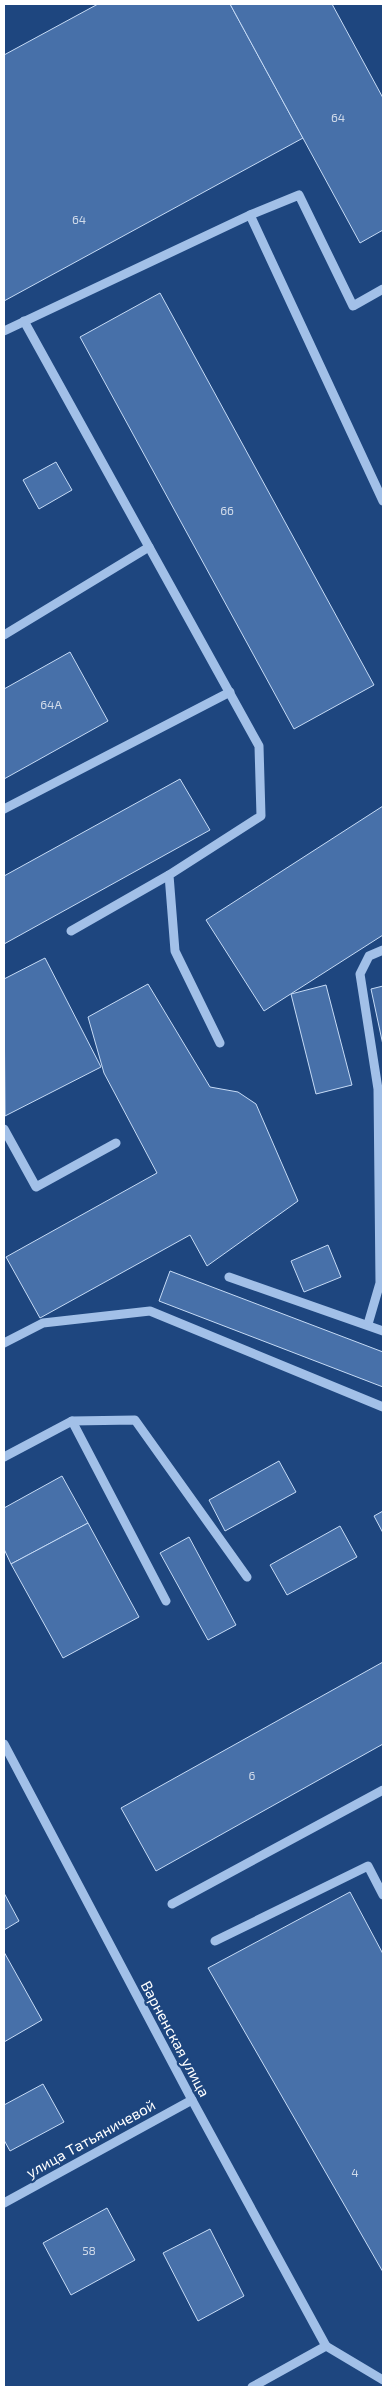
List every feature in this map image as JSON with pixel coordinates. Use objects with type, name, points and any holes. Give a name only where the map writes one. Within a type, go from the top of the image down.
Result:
[{"type":"street","points":[[4,331],[299,195],[353,306],[383,290]]},
{"type":"street","points":[[250,216],[383,501]]},
{"type":"street","points":[[24,321],[260,746],[261,816],[169,875],[71,931]]},
{"type":"street","points":[[4,635],[149,547]]},
{"type":"street","points":[[4,809],[230,692]]},
{"type":"street","points":[[169,875],[175,951],[220,1043]]},
{"type":"street","points":[[368,1324],[380,1283],[378,1089],[360,974],[369,956],[383,950]]},
{"type":"street","points":[[4,1129],[36,1187],[116,1143]]},
{"type":"street","points":[[229,1277],[383,1330]]},
{"type":"street","points":[[4,1343],[43,1323],[150,1311],[383,1407]]},
{"type":"street","points":[[4,1457],[72,1421],[134,1420],[247,1577]]},
{"type":"street","points":[[72,1421],[166,1601]]},
{"type":"street","name":"Варненская улица","points":[[4,1744],[192,2100],[326,2346]]},
{"type":"street","points":[[172,1904],[383,1790]]},
{"type":"street","points":[[215,1941],[368,1866],[383,1895]]},
{"type":"street","name":"улица Татьяничевой","points":[[4,2203],[192,2100]]},
{"type":"street","points":[[252,2387],[326,2346],[383,2380]]},
{"type":"building","points":[[98,4],[230,4],[303,138],[4,301],[4,55]]},
{"type":"building","points":[[230,4],[332,4],[383,98],[383,230],[360,243]]},
{"type":"building","points":[[160,293],[374,685],[294,729],[80,337]]},
{"type":"building","points":[[56,462],[72,490],[39,509],[23,480]]},
{"type":"building","points":[[70,652],[108,721],[4,779],[4,689]]},
{"type":"building","points":[[180,779],[210,830],[4,944],[4,876]]},
{"type":"building","points":[[383,806],[383,935],[264,1011],[206,920]]},
{"type":"building","points":[[45,958],[101,1067],[5,1116],[4,979]]},
{"type":"building","points":[[148,984],[210,1087],[238,1092],[256,1104],[298,1201],[207,1266],[190,1235],[40,1318],[6,1257],[157,1173],[104,1073],[88,1017]]},
{"type":"building","points":[[326,985],[352,1085],[316,1094],[291,994]]},
{"type":"building","points":[[383,986],[383,1045],[371,989]]},
{"type":"building","points":[[328,1245],[341,1277],[304,1292],[291,1261]]},
{"type":"building","points":[[170,1271],[383,1352],[383,1387],[159,1301]]},
{"type":"building","points":[[279,1461],[296,1492],[225,1531],[209,1500]]},
{"type":"building","points":[[62,1476],[88,1523],[11,1564],[4,1549],[4,1508]]},
{"type":"building","points":[[383,1511],[383,1533],[374,1516]]},
{"type":"building","points":[[88,1523],[139,1617],[63,1658],[11,1564]]},
{"type":"building","points":[[340,1526],[357,1557],[287,1595],[270,1565]]},
{"type":"building","points":[[189,1537],[236,1625],[208,1640],[160,1553]]},
{"type":"building","points":[[383,1662],[383,1744],[156,1871],[121,1808]]},
{"type":"building","points":[[350,1892],[383,1954],[383,2272],[208,1968]]},
{"type":"building","points":[[4,1893],[19,1921],[4,1930]]},
{"type":"building","points":[[4,1952],[42,2020],[4,2042]]},
{"type":"building","points":[[43,2084],[64,2122],[10,2151],[4,2140],[4,2105]]},
{"type":"building","points":[[107,2208],[135,2260],[71,2295],[43,2243]]},
{"type":"building","points":[[210,2229],[244,2296],[198,2321],[163,2253]]}]
